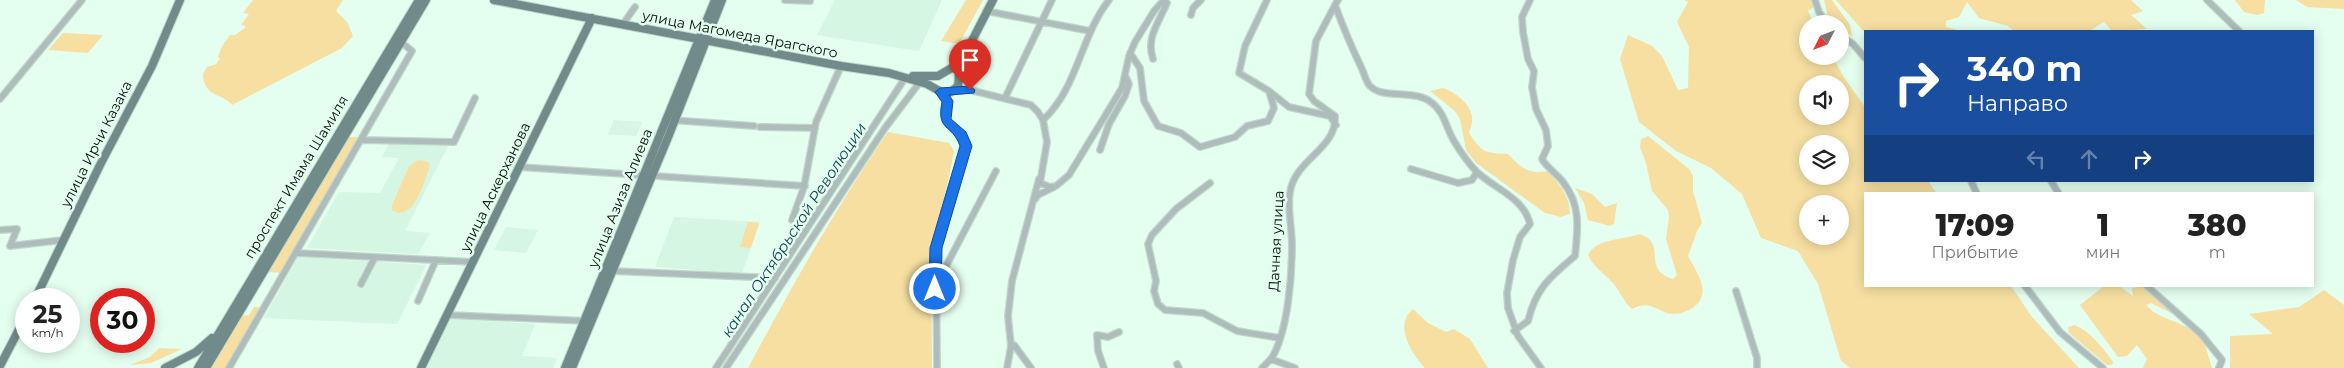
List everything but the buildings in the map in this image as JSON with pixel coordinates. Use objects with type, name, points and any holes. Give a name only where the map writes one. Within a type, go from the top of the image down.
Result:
[{"type":"main road","name":"улица Ирчи Казака","points":[[40,288],[152,66],[180,0]]},
{"type":"main road","name":"проспект Имама Шамиля","points":[[198,368],[419,0]]},
{"type":"main road","name":"проспект Имама Шамиля","points":[[206,368],[426,0]]},
{"type":"main road","name":"улица Магомеда Ярагского","points":[[494,0],[841,66],[889,73],[920,82],[938,90]]},
{"type":"main road","points":[[702,39],[715,0]]},
{"type":"main road","points":[[702,39],[722,0]]},
{"type":"main road","points":[[987,12],[959,64],[935,82],[938,90],[951,92],[958,86],[960,64],[987,12],[992,0]]},
{"type":"main road","name":"улица Аскерханова","points":[[421,368],[592,18]]},
{"type":"main road","name":"улица Азиза Алиева","points":[[572,368],[644,174],[691,80],[702,39]]},
{"type":"main road","name":"улица Азиза Алиева","points":[[565,368],[612,270],[670,135],[671,120],[702,39]]},
{"type":"main road","points":[[889,73],[929,77],[951,75],[958,78]]},
{"type":"main road","points":[[166,368],[207,344],[224,323]]},
{"type":"main road","points":[[0,366],[15,337]]},
{"type":"street","points":[[0,99],[82,0]]},
{"type":"street","points":[[785,0],[810,1]]},
{"type":"street","points":[[1006,98],[1052,0]]},
{"type":"street","points":[[1044,120],[1053,114],[1071,79],[1099,10],[1108,0]]},
{"type":"street","points":[[1035,200],[1069,175],[1098,124],[1120,93],[1130,54],[1143,27],[1164,0]]},
{"type":"street","points":[[1152,59],[1150,52],[1151,42],[1157,20],[1166,7],[1164,0]]},
{"type":"street","points":[[1191,15],[1193,8],[1201,0]]},
{"type":"street","points":[[1268,0],[1245,46],[1239,73],[1269,91],[1289,107],[1330,116],[1336,125]]},
{"type":"street","points":[[1514,331],[1528,321],[1533,301],[1548,278],[1575,256],[1580,222],[1579,210],[1562,182],[1546,166],[1542,159],[1548,146],[1546,130],[1536,109],[1532,87],[1534,71],[1528,59],[1522,32],[1522,17],[1530,0]]},
{"type":"street","points":[[1815,0],[1821,15]]},
{"type":"street","points":[[2207,0],[2238,30]]},
{"type":"street","points":[[1336,3],[1316,41],[1309,94],[1314,101],[1335,116],[1336,125]]},
{"type":"street","points":[[1336,3],[1348,40],[1370,86],[1382,92],[1414,94],[1433,103],[1443,113],[1456,145],[1477,172],[1521,205],[1530,220],[1529,228],[1519,238],[1506,292],[1507,315],[1514,331],[1541,368]]},
{"type":"street","points":[[623,24],[635,7]]},
{"type":"street","points":[[987,12],[1090,31]]},
{"type":"street","points":[[1849,41],[1864,57]]},
{"type":"street","points":[[229,368],[412,51],[401,42]]},
{"type":"street","points":[[1130,54],[1136,58],[1141,71],[1145,104],[1156,116],[1158,126],[1181,133],[1200,147],[1215,144],[1224,138],[1235,137],[1247,126],[1268,121],[1274,108],[1269,91]]},
{"type":"street","points":[[792,220],[802,200],[814,128],[841,66]]},
{"type":"street","points":[[1100,150],[1109,124],[1125,96],[1129,84],[1125,76]]},
{"type":"street","points":[[716,368],[904,78]]},
{"type":"street","points":[[958,78],[970,90]]},
{"type":"street","points":[[726,368],[885,128],[920,82]]},
{"type":"street","points":[[937,368],[934,269],[936,248],[966,146],[962,135],[946,120],[945,115],[948,101],[938,90]]},
{"type":"street","points":[[951,92],[970,90],[1031,105],[1044,120],[1047,142],[1040,181],[1026,224],[1012,281],[1008,316],[1011,346],[1007,368]]},
{"type":"street","points":[[362,140],[454,142],[475,98]]},
{"type":"street","points":[[671,120],[757,127],[814,128]]},
{"type":"street","name":"Дачная улица","points":[[1262,368],[1271,359],[1280,338],[1288,288],[1292,245],[1290,189],[1299,169],[1329,139],[1336,125]]},
{"type":"street","points":[[519,167],[653,174],[805,186]]},
{"type":"street","points":[[1411,169],[1458,183],[1472,180],[1477,172]]},
{"type":"street","points":[[934,269],[946,268],[996,171]]},
{"type":"street","points":[[1040,181],[1050,187],[1056,186]]},
{"type":"street","points":[[1210,183],[1186,199],[1152,235],[1148,244],[1156,282],[1154,291],[1158,304],[1164,310],[1203,314],[1237,331],[1280,338]]},
{"type":"street","points":[[0,230],[17,229],[10,246],[63,240]]},
{"type":"street","points":[[296,253],[473,262]]},
{"type":"street","points":[[361,284],[375,257]]},
{"type":"street","points":[[418,301],[436,260]]},
{"type":"street","points":[[612,270],[775,278]]},
{"type":"street","points":[[769,286],[778,289]]},
{"type":"street","points":[[2026,287],[2060,334],[2103,368]]},
{"type":"street","points":[[2147,287],[2200,334],[2222,360],[2219,368]]},
{"type":"street","points":[[1736,291],[1757,358],[1756,368]]},
{"type":"street","points":[[447,315],[588,321]]},
{"type":"street","points":[[1104,368],[1098,351],[1097,336],[1100,334],[1108,337],[1119,332]]},
{"type":"street","points":[[1011,346],[1014,345],[1031,368]]},
{"type":"street","points":[[1271,359],[1295,368]]},
{"type":"shaded area","points":[[253,0],[343,0],[336,11],[347,22],[353,36],[342,48],[232,105],[224,98],[210,91],[204,82],[203,74],[207,67],[216,64],[220,59],[218,57],[222,46],[230,35],[235,35],[245,28],[245,26],[241,25],[249,14],[243,13]]},
{"type":"shaded area","points":[[835,0],[942,0],[919,51],[817,35]]},
{"type":"shaded area","points":[[966,0],[983,0],[959,44],[941,41]]},
{"type":"shaded area","points":[[1684,0],[1813,0],[1815,6],[1808,11],[1810,15],[1799,15],[1799,65],[1837,65],[1843,75],[1799,75],[1799,125],[1849,125],[1849,85],[1864,106],[1864,182],[1929,182],[1936,192],[1864,192],[1864,287],[2012,287],[2032,317],[2079,368],[1850,368],[1841,361],[1818,284],[1798,251],[1761,238],[1742,194],[1711,168],[1676,151],[1639,122],[1620,59],[1628,35],[1652,46],[1662,56],[1678,90],[1688,88],[1689,47],[1677,22],[1688,2]]},
{"type":"shaded area","points":[[1824,0],[1832,0],[1843,15],[1826,15]]},
{"type":"shaded area","points":[[1836,0],[2131,0],[2143,11],[2131,15],[2147,29],[2111,30],[2104,22],[2091,30],[2013,30],[2008,26],[1979,18],[1967,2],[1959,17],[1946,21],[1946,27],[1957,30],[1864,30],[1864,32]]},
{"type":"shaded area","points":[[2235,0],[2265,0],[2264,13],[2257,15],[2244,12]]},
{"type":"shaded area","points":[[2296,0],[2344,0],[2344,9],[2307,7]]},
{"type":"shaded area","points":[[1849,24],[1850,25],[1852,36],[1849,34]]},
{"type":"shaded area","points":[[63,33],[103,35],[88,53],[48,50]]},
{"type":"shaded area","points":[[1443,88],[1457,95],[1471,112],[1472,123],[1469,133],[1477,145],[1485,151],[1508,154],[1517,163],[1530,171],[1547,171],[1563,190],[1570,207],[1570,214],[1561,217],[1545,213],[1476,163],[1466,150],[1460,119],[1455,111],[1430,91]]},
{"type":"shaded area","points":[[614,120],[642,122],[636,136],[608,134]]},
{"type":"shaded area","points":[[888,132],[949,143],[954,151],[931,249],[932,368],[748,368],[815,248]]},
{"type":"shaded area","points":[[1648,136],[1689,169],[1693,176],[1693,191],[1702,223],[1688,256],[1699,277],[1703,291],[1698,303],[1691,309],[1677,314],[1667,313],[1644,305],[1632,309],[1613,283],[1588,255],[1592,249],[1604,242],[1640,234],[1653,244],[1656,263],[1663,275],[1673,279],[1677,275],[1666,239],[1668,210],[1652,191],[1646,163],[1640,147],[1641,139]]},
{"type":"shaded area","points":[[348,137],[360,137],[282,273],[269,272]]},
{"type":"shaded area","points":[[389,143],[448,146],[405,231],[430,233],[418,254],[307,248],[339,192],[380,193],[399,158],[382,157]]},
{"type":"shaded area","points":[[418,160],[428,162],[430,165],[422,189],[407,211],[400,213],[392,210],[392,205],[409,166]]},
{"type":"shaded area","points":[[1575,188],[1592,194],[1605,207],[1617,203],[1614,224],[1610,226],[1588,220],[1584,203]]},
{"type":"shaded area","points":[[674,217],[760,222],[742,273],[655,267]]},
{"type":"shaded area","points":[[748,222],[759,223],[751,248],[740,247]]},
{"type":"shaded area","points":[[506,227],[538,230],[526,253],[494,250]]},
{"type":"shaded area","points":[[298,257],[426,265],[397,324],[264,318]]},
{"type":"shaded area","points":[[2103,287],[2120,287],[2133,296],[2132,288],[2144,287],[2181,318],[2151,303],[2146,305],[2150,309],[2158,315],[2188,328],[2203,338],[2212,368],[2143,368],[2147,359],[2137,345],[2127,356],[2118,357],[2080,305]]},
{"type":"shaded area","points":[[2324,290],[2344,305],[2344,368],[2230,368],[2230,336],[2273,334],[2249,314],[2299,307]]},
{"type":"shaded area","points":[[254,307],[261,307],[226,368],[212,368],[241,316],[249,315]]},
{"type":"shaded area","points":[[1413,309],[1428,323],[1446,332],[1454,329],[1470,339],[1488,368],[1425,368],[1410,347],[1405,331],[1407,316]]},
{"type":"shaded area","points":[[449,319],[535,324],[522,356],[557,358],[553,368],[426,368]]},
{"type":"shaded area","points":[[2075,325],[2087,332],[2096,341],[2113,362],[2112,365],[2107,365],[2069,333],[2068,327]]},
{"type":"shaded area","points":[[159,348],[182,349],[151,363],[130,365],[150,357]]},
{"type":"route","points":[[935,289],[936,248],[966,146],[962,135],[945,118],[948,101],[940,92],[970,90]]},
{"type":"water label","name":"канал Октябрьской Революции","points":[[794,230]]}]
